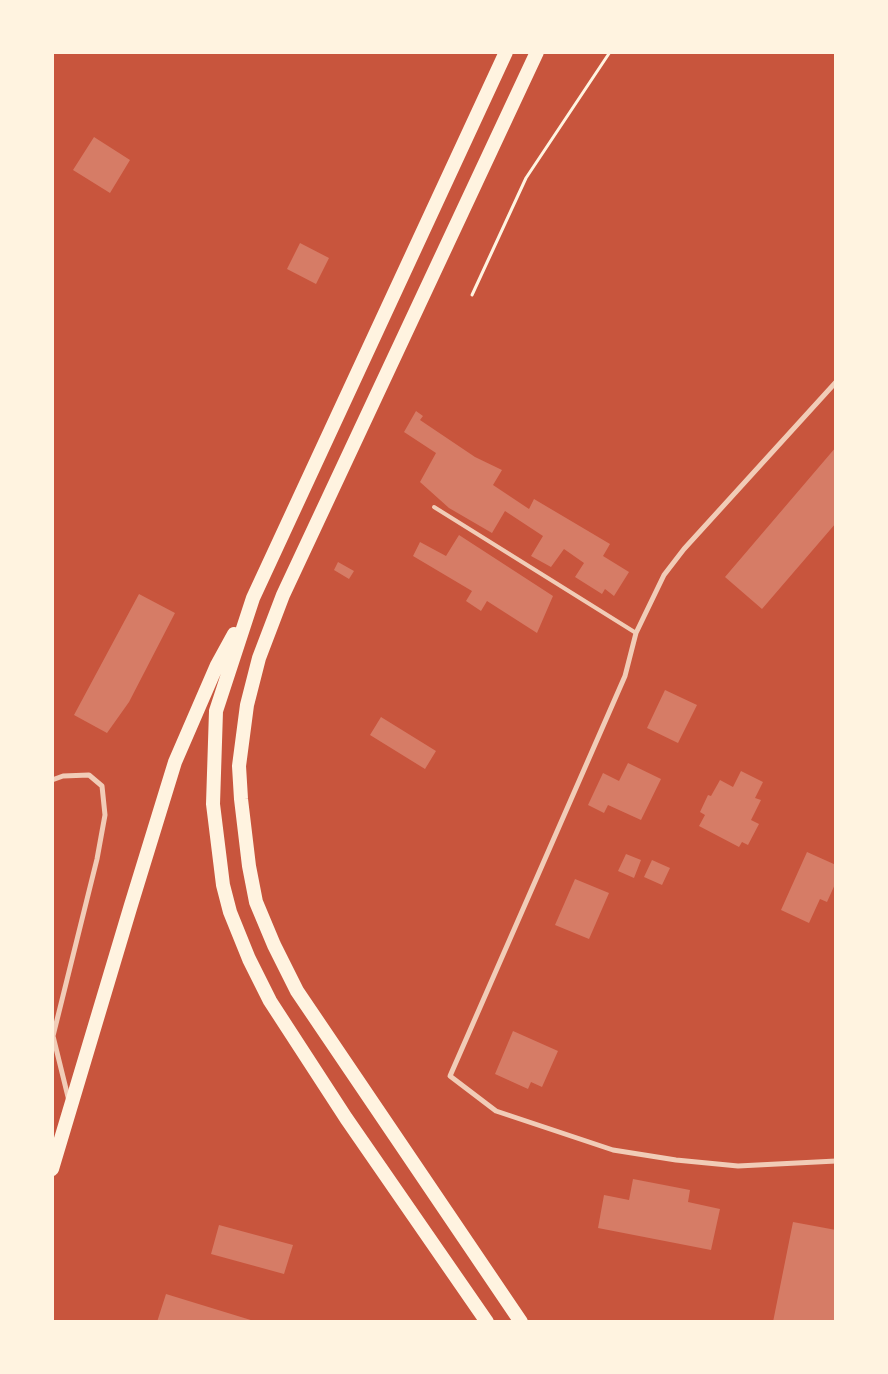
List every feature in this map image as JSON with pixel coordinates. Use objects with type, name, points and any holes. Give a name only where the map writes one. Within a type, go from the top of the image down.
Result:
[{"type":"highway","points":[[52,1169],[176,762],[218,665],[253,598],[506,52]]},
{"type":"highway","points":[[521,1322],[297,992],[256,902],[249,866],[239,766],[247,705],[259,658],[283,595],[538,52]]},
{"type":"highway","points":[[253,598],[216,710],[213,804],[224,885],[230,912],[249,960],[270,1001],[346,1118],[487,1322]]},
{"type":"street","points":[[836,382],[684,549],[664,575],[636,633],[624,676],[450,1076],[496,1112],[613,1150],[676,1160],[738,1166],[836,1161]]},
{"type":"street","points":[[52,780],[63,776],[89,775],[102,786],[105,815],[97,859],[53,1036],[71,1109]]},
{"type":"lane","points":[[434,507],[636,633]]},
{"type":"path","points":[[472,294],[526,178],[610,52]]},
{"type":"building","points":[[94,137],[130,160],[110,193],[73,170]]},
{"type":"building","points":[[300,243],[329,258],[316,284],[287,269]]},
{"type":"building","points":[[416,411],[423,416],[420,420],[475,457],[502,470],[493,485],[529,509],[534,499],[610,544],[603,556],[629,572],[614,596],[605,589],[602,594],[575,577],[584,563],[564,549],[551,567],[531,556],[543,536],[505,511],[492,533],[449,508],[420,482],[436,453],[404,432]]},
{"type":"building","points":[[836,447],[836,523],[762,609],[725,577]]},
{"type":"building","points":[[459,535],[553,596],[537,633],[487,601],[481,611],[466,601],[472,591],[413,556],[420,542],[446,556]]},
{"type":"building","points":[[338,562],[354,571],[349,579],[334,570]]},
{"type":"building","points":[[139,594],[175,613],[129,702],[107,733],[74,715]]},
{"type":"building","points":[[665,690],[697,705],[678,743],[647,728]]},
{"type":"building","points":[[381,717],[436,751],[425,769],[370,735]]},
{"type":"building","points":[[628,763],[661,779],[641,820],[608,805],[604,813],[588,805],[603,773],[619,781]]},
{"type":"building","points":[[741,771],[763,782],[755,798],[761,800],[751,820],[759,824],[748,845],[742,842],[739,847],[699,826],[705,815],[700,812],[708,795],[711,796],[720,780],[733,787]]},
{"type":"building","points":[[807,852],[836,865],[836,882],[827,902],[820,899],[809,923],[781,910]]},
{"type":"building","points":[[626,854],[641,860],[634,878],[618,871]]},
{"type":"building","points":[[652,860],[670,868],[662,885],[644,877]]},
{"type":"building","points":[[575,879],[609,893],[589,939],[555,925]]},
{"type":"building","points":[[513,1031],[558,1051],[542,1087],[531,1082],[528,1089],[495,1074]]},
{"type":"building","points":[[633,1179],[690,1190],[688,1202],[720,1209],[711,1250],[598,1228],[604,1195],[629,1200]]},
{"type":"building","points":[[793,1222],[836,1230],[836,1322],[773,1322]]},
{"type":"building","points":[[219,1225],[293,1245],[284,1274],[211,1254]]},
{"type":"building","points":[[166,1294],[254,1321],[254,1322],[157,1322]]}]
